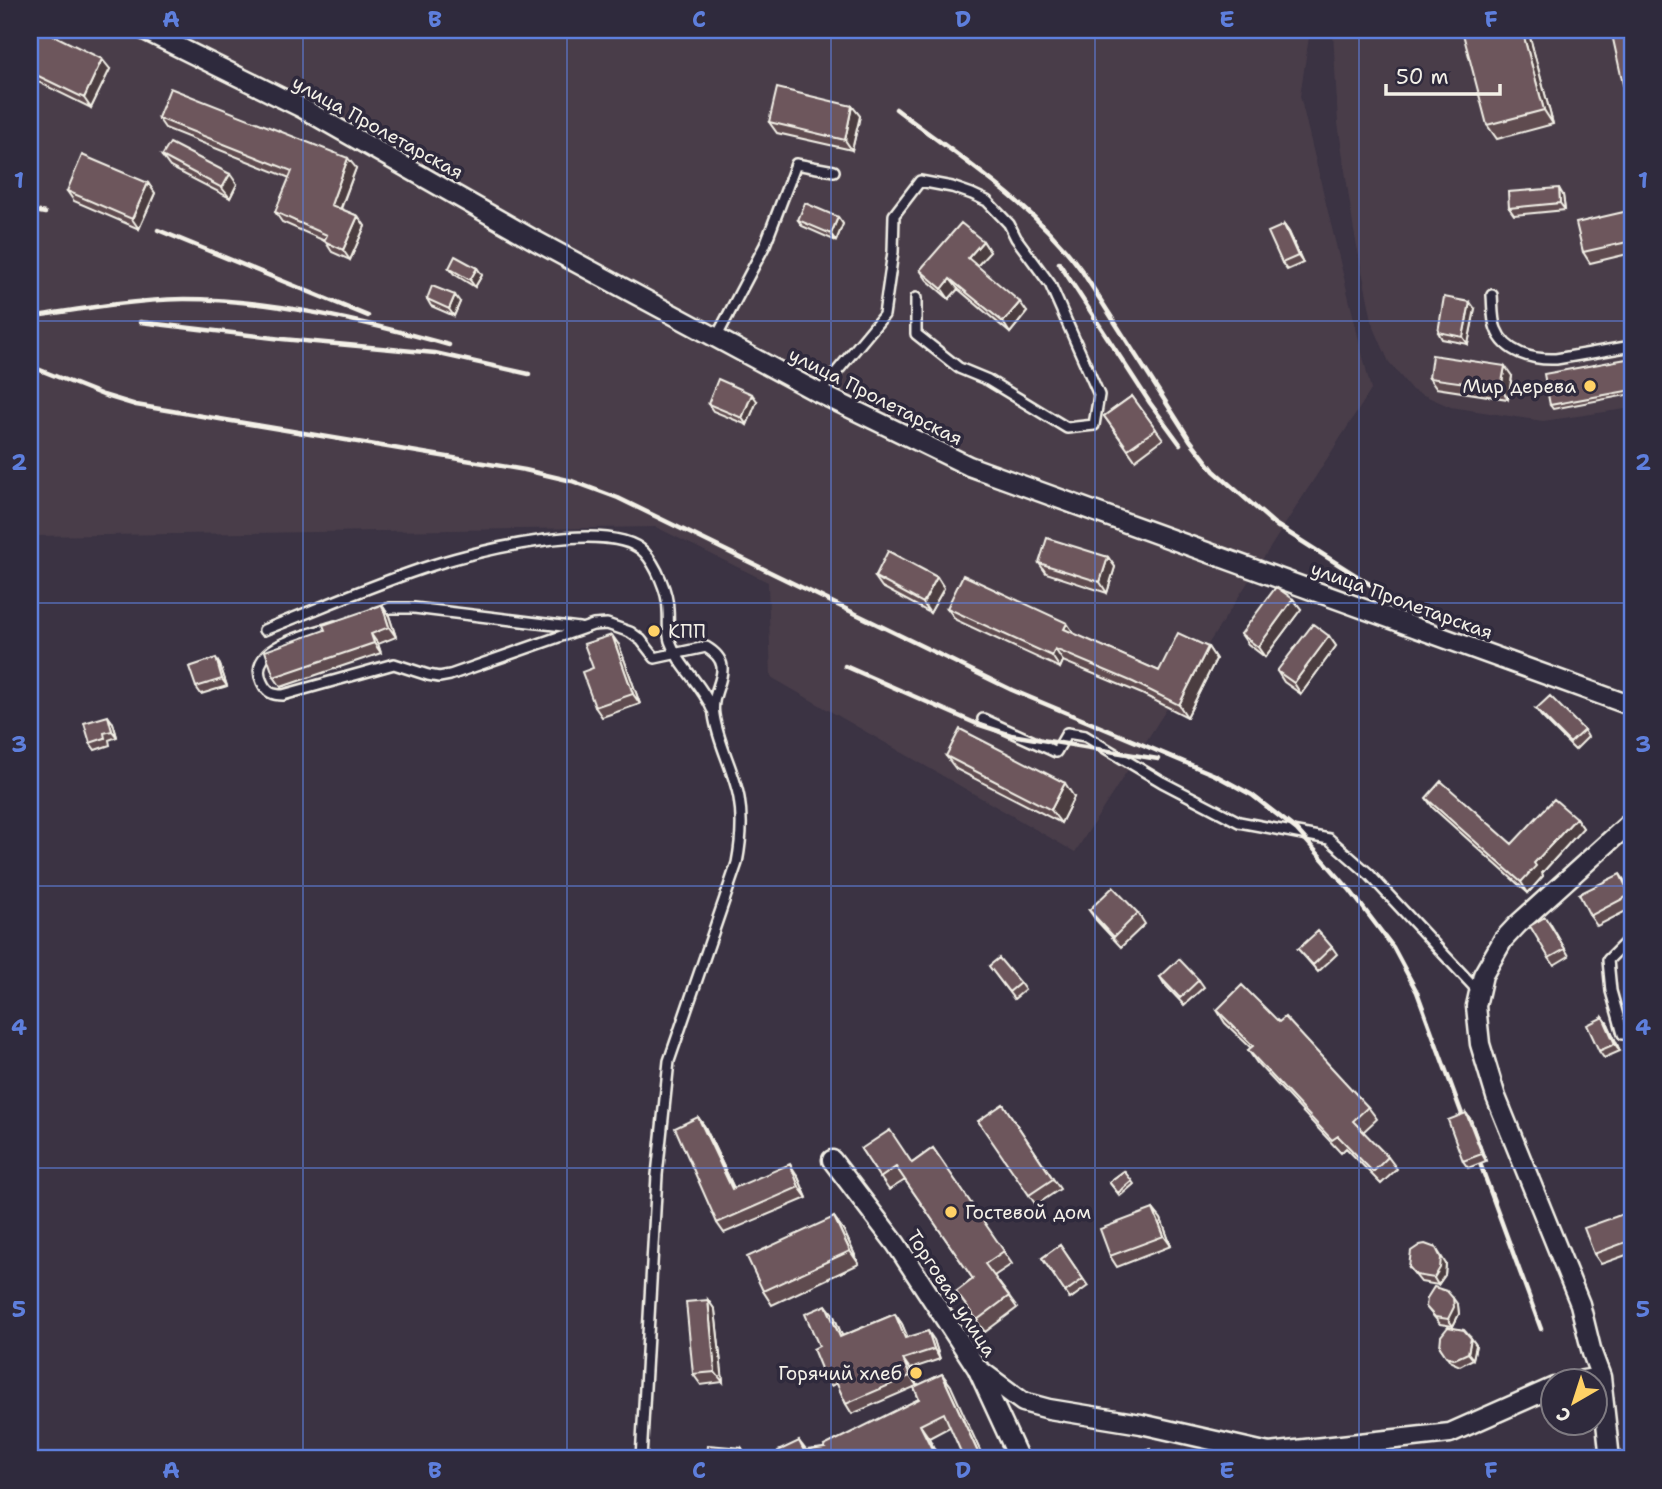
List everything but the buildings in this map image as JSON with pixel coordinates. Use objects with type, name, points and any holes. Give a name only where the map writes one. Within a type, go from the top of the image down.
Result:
[{"type":"street","name":"улица Пролетарская","points":[[144,30],[324,119],[536,240],[819,393],[969,466],[1632,706]]},
{"type":"street","points":[[1597,1366],[1580,1304],[1485,1063],[1476,1024],[1478,991],[1483,975],[1503,940],[1632,821]]},
{"type":"street","name":"Торговая улица","points":[[832,1160],[896,1244],[977,1368],[1019,1459]]},
{"type":"street","points":[[977,1368],[1023,1402],[1049,1409],[1141,1424],[1269,1453],[1450,1433],[1540,1393]]},
{"type":"street","points":[[1607,1436],[1610,1459]]},
{"type":"lane","points":[[716,338],[765,245],[796,164],[834,171]]},
{"type":"lane","points":[[819,393],[884,315],[893,252],[894,215],[920,181],[952,187],[987,201],[1009,224],[1016,238],[1050,284],[1099,395],[1094,425],[1067,428],[988,380],[959,368],[916,334],[916,298]]},
{"type":"lane","points":[[1492,295],[1496,329],[1507,345],[1524,355],[1556,359],[1632,346]]},
{"type":"lane","points":[[264,630],[451,559],[558,538],[624,539],[644,553],[667,598],[667,628],[675,652],[713,710],[739,798],[740,848],[668,1061],[657,1175],[641,1459]]},
{"type":"lane","points":[[366,616],[390,608],[403,607],[579,628]]},
{"type":"lane","points":[[342,624],[282,644],[270,651],[263,659],[260,669],[260,678],[266,690],[274,695],[284,695],[394,664],[439,677],[579,628],[607,624],[619,626],[641,640],[655,658],[706,647],[718,656],[723,674],[713,710]]},
{"type":"lane","points":[[983,719],[1056,752],[1068,733],[1085,736],[1162,782],[1239,822],[1329,839],[1369,874],[1478,991]]},
{"type":"lane","points":[[1623,1034],[1611,990],[1608,960],[1632,940]]},
{"type":"shaded area","points":[[30,30],[1310,30],[1300,96],[1371,390],[1075,852],[771,677],[768,582],[656,527],[30,536]]},
{"type":"shaded area","points":[[1333,30],[1632,30],[1632,408],[1543,421],[1451,407],[1412,390],[1389,362],[1373,325],[1354,231],[1338,123]]},
{"type":"railway","points":[[896,109],[995,184],[1042,224],[1082,271],[1190,440],[1214,471],[1278,527]]},
{"type":"railway","points":[[30,210],[45,213]]},
{"type":"railway","points":[[158,230],[368,316]]},
{"type":"railway","points":[[1059,263],[1150,403],[1180,444]]},
{"type":"railway","points":[[30,317],[145,301],[217,300],[318,313],[449,345]]},
{"type":"railway","points":[[140,322],[435,353],[529,374]]},
{"type":"railway","points":[[30,366],[136,405],[525,470],[572,481],[618,498],[1012,690],[1215,775],[1252,795],[1297,830],[1349,889],[1393,947],[1417,992],[1541,1329]]},
{"type":"railway","points":[[1270,521],[1371,585]]},
{"type":"railway","points":[[845,666],[977,724],[1011,735],[1158,759]]},
{"type":"place","name":"Мир дерева","points":[[1590,386]]},
{"type":"place","name":"КПП","points":[[654,631]]},
{"type":"place","name":"Гостевой дом","points":[[951,1212]]},
{"type":"place","name":"Горячий хлеб","points":[[916,1373]]}]
